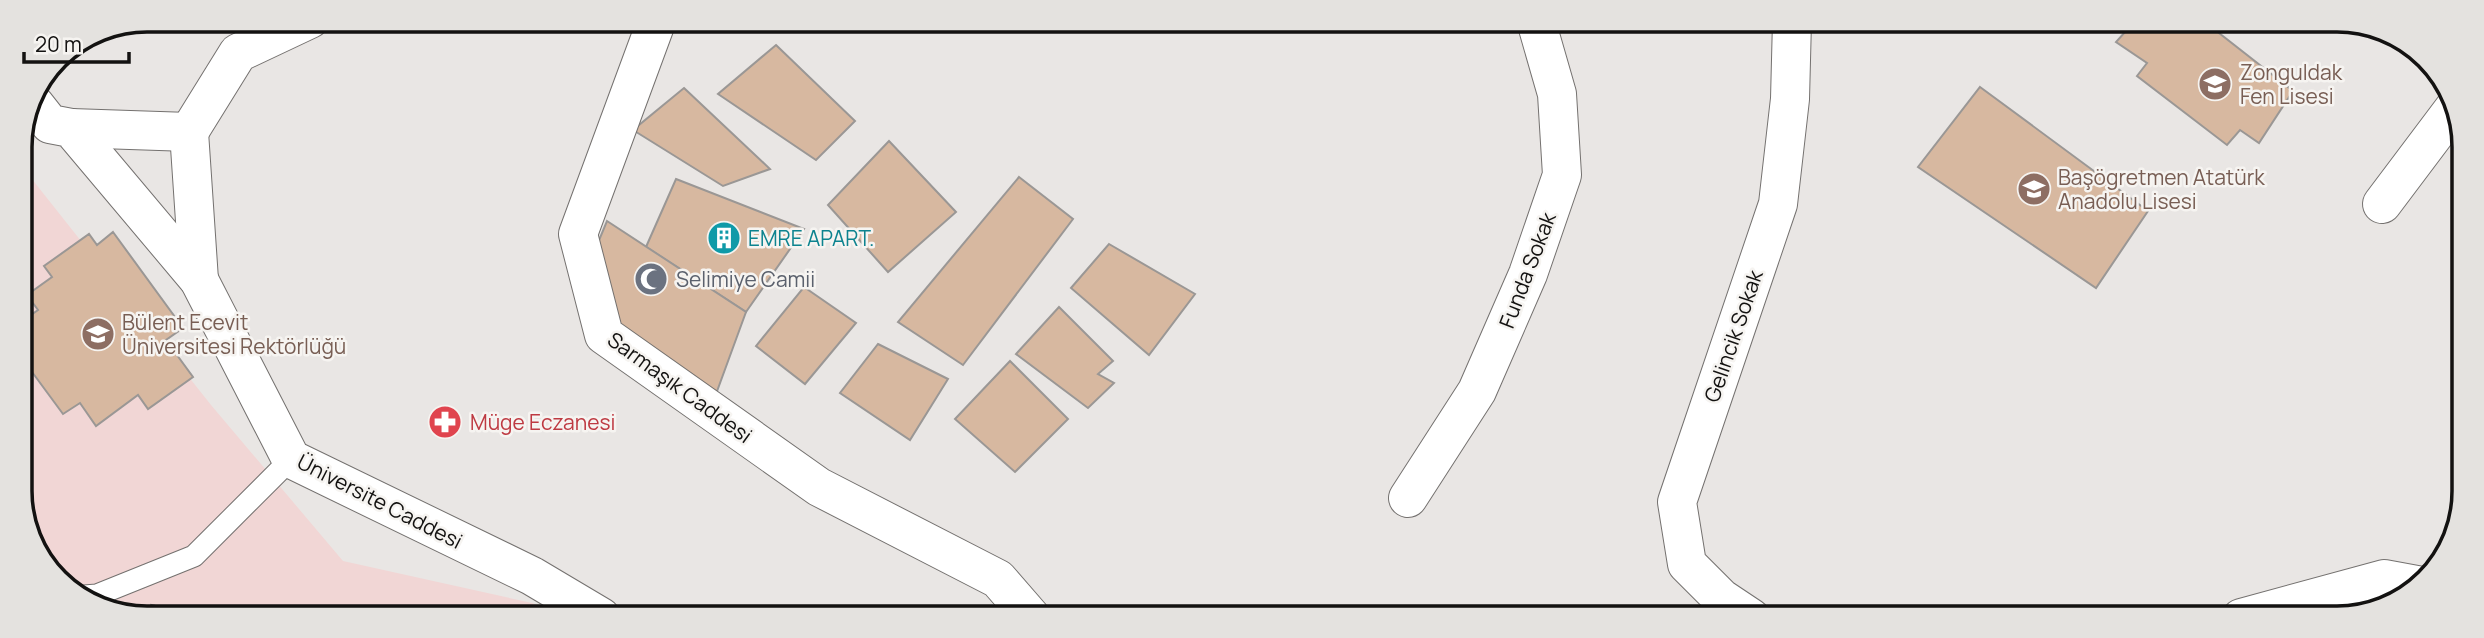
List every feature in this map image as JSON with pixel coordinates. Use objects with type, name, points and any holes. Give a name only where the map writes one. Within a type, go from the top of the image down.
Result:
[{"type":"street","points":[[199,280],[189,132],[239,52],[282,32]]},
{"type":"street","name":"Sarmaşık Caddesi","points":[[653,32],[579,234],[604,335],[819,487],[998,579],[1021,606]]},
{"type":"street","name":"Funda Sokak","points":[[1408,498],[1477,391],[1528,274],[1562,175],[1557,94],[1539,32]]},
{"type":"street","name":"Gelincik Sokak","points":[[1733,606],[1686,564],[1678,502],[1778,205],[1790,99],[1792,32]]},
{"type":"street","name":"Üniversite Caddesi","points":[[38,110],[50,124],[71,128],[199,280],[291,458],[532,576],[582,606]]},
{"type":"street","points":[[2382,204],[2448,116]]},
{"type":"street","points":[[71,128],[189,132]]},
{"type":"street","points":[[2285,606],[2384,579],[2406,583]]},
{"type":"lane","points":[[96,595],[194,556],[291,458]]},
{"type":"shaded area","points":[[32,179],[211,405],[343,561],[539,606],[146,606],[110,600],[76,583],[55,562],[43,542],[34,514]]},
{"type":"building","name":"Zonguldak Fen Lisesi","points":[[2125,32],[2220,32],[2293,91],[2259,143],[2240,130],[2227,145],[2137,76],[2147,63],[2116,42]]},
{"type":"building","points":[[776,45],[855,121],[816,160],[718,94]]},
{"type":"building","name":"Başögretmen Atatürk Anadolu Lisesi","points":[[1980,87],[2148,211],[2096,288],[1918,167]]},
{"type":"building","points":[[684,88],[770,169],[723,186],[633,130]]},
{"type":"building","points":[[889,141],[956,212],[888,272],[828,205]]},
{"type":"building","points":[[1019,177],[1073,219],[963,365],[898,322]]},
{"type":"building","name":"EMRE APART.","points":[[676,179],[804,229],[746,312],[646,247]]},
{"type":"building","name":"Selimiye Camii","points":[[607,221],[746,312],[716,394],[616,325],[597,245]]},
{"type":"building","name":"Bülent Ecevit Üniversitesi Rektörlüğü","points":[[113,232],[183,328],[166,340],[193,377],[148,409],[138,395],[96,426],[80,403],[63,414],[32,372],[32,314],[38,310],[32,302],[32,291],[52,277],[44,266],[89,234],[97,245]]},
{"type":"building","points":[[1109,244],[1195,294],[1149,355],[1071,288]]},
{"type":"building","points":[[804,287],[856,323],[805,384],[756,346]]},
{"type":"building","points":[[1059,307],[1113,361],[1098,374],[1114,383],[1088,408],[1016,354]]},
{"type":"building","points":[[878,344],[948,379],[910,440],[840,393]]},
{"type":"building","points":[[1010,361],[1068,419],[1015,472],[955,419]]},
{"type":"place","name":"Zonguldak Fen Lisesi","points":[[2215,84]]},
{"type":"place","name":"Başögretmen Atatürk Anadolu Lisesi","points":[[2034,189]]},
{"type":"place","name":"EMRE APART.","points":[[724,238]]},
{"type":"place","name":"Selimiye Camii","points":[[651,279]]},
{"type":"place","name":"Bülent Ecevit Üniversitesi Rektörlüğü","points":[[98,334]]},
{"type":"place","name":"Müge Eczanesi","points":[[445,422]]}]
